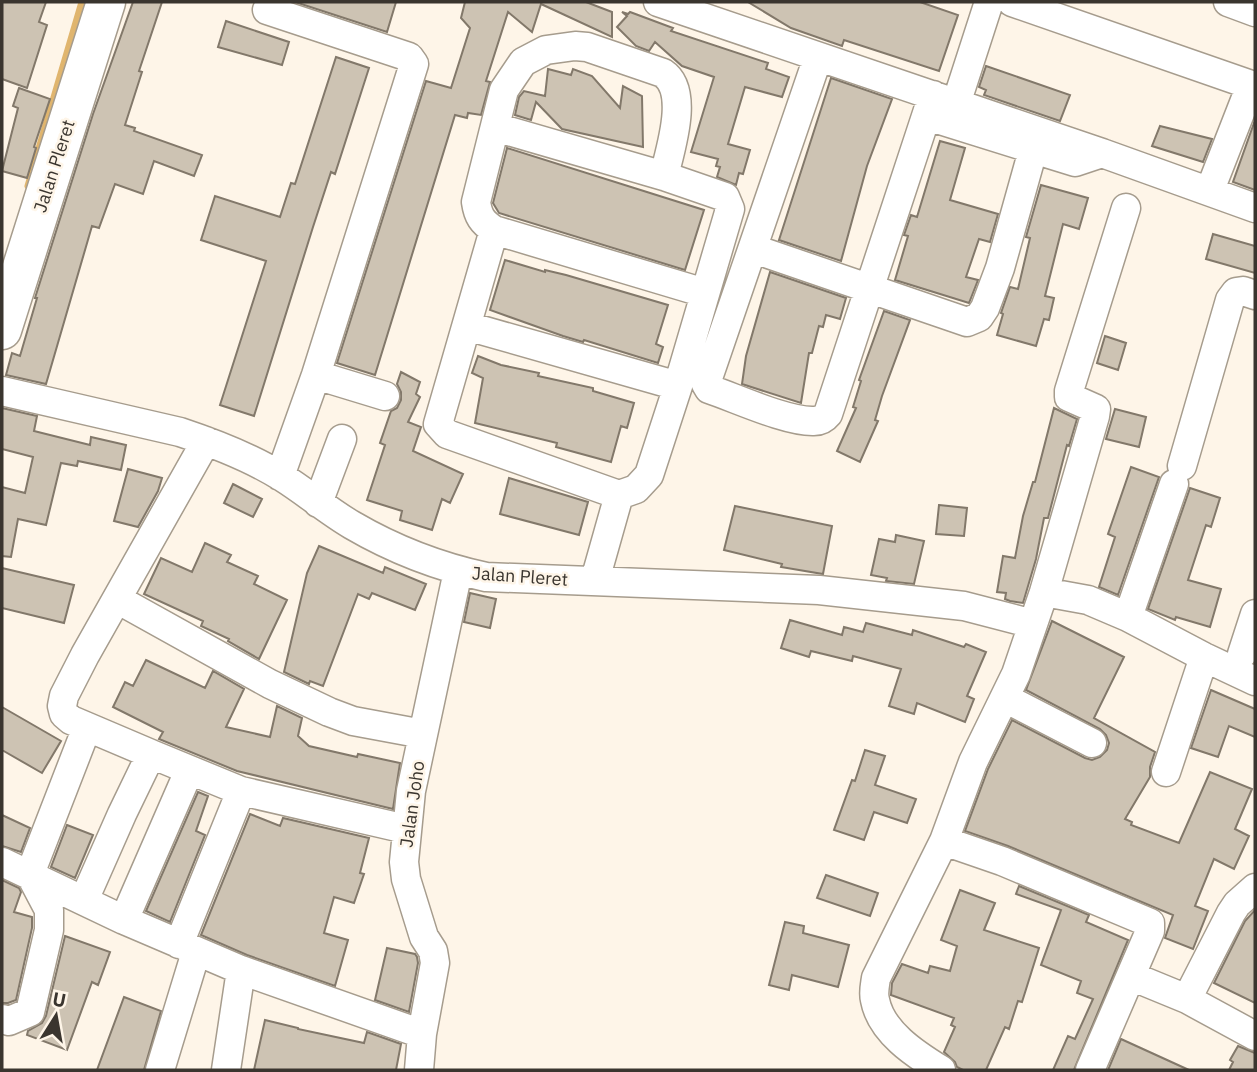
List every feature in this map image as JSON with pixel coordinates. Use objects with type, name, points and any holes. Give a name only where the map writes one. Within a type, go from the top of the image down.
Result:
[{"type":"main road","name":"Jalan Pleret","points":[[2,330],[106,2]]},
{"type":"street","points":[[658,2],[691,7],[818,57],[938,105],[1033,150],[1075,163],[1101,153]]},
{"type":"street","points":[[818,57],[706,384],[709,389],[786,416],[816,421],[828,414],[870,288],[938,105],[989,2]]},
{"type":"street","points":[[1012,2],[1253,86],[1210,190]]},
{"type":"street","points":[[267,10],[409,57],[414,64],[316,375],[280,476]]},
{"type":"street","points":[[664,176],[677,113],[673,84],[669,78],[663,73],[586,47],[546,50],[523,62],[504,90],[476,202],[478,214],[483,223],[494,230],[705,293]]},
{"type":"street","points":[[938,105],[1101,153],[1255,208]]},
{"type":"street","points":[[494,230],[438,424],[447,434],[619,495],[636,489],[649,475],[678,386],[730,209],[729,203],[725,197],[664,176],[495,127]]},
{"type":"street","points":[[754,249],[955,319],[967,321],[979,317],[1000,268],[1033,150]]},
{"type":"street","points":[[941,1070],[923,1059],[884,1025],[874,999],[876,978],[944,841],[973,762],[1016,674],[1044,593],[1096,416],[1096,409],[1069,397],[1069,391],[1126,208]]},
{"type":"street","points":[[1128,617],[1178,475],[1230,300],[1236,292],[1255,295]]},
{"type":"street","points":[[467,326],[678,386]]},
{"type":"street","points":[[316,375],[385,396]]},
{"type":"street","name":"Jalan Pleret","points":[[2,391],[180,432],[206,441],[280,476],[351,524],[386,543],[458,571],[486,577],[819,590],[964,606],[1033,624]]},
{"type":"street","points":[[318,503],[342,439]]},
{"type":"street","points":[[206,441],[64,696],[64,714],[87,727],[241,791],[406,829]]},
{"type":"street","points":[[595,580],[619,495]]},
{"type":"street","name":"Jalan Joho","points":[[419,1070],[422,1034],[435,964],[433,951],[424,937],[406,879],[406,829],[411,791],[458,571]]},
{"type":"street","points":[[1044,593],[1084,598],[1128,617],[1255,681]]},
{"type":"street","points":[[117,599],[270,684],[329,712],[353,721],[423,734]]},
{"type":"street","points":[[1242,654],[1255,614]]},
{"type":"street","points":[[1166,772],[1204,657]]},
{"type":"street","points":[[1006,698],[1092,743]]},
{"type":"street","points":[[2,1019],[9,1021],[30,1012],[49,930],[48,910],[30,874],[87,727]]},
{"type":"street","points":[[84,900],[151,754]]},
{"type":"street","points":[[124,920],[189,771]]},
{"type":"street","points":[[160,1070],[187,948],[241,791]]},
{"type":"street","points":[[944,841],[1002,861],[1150,923],[1150,931],[1090,1070]]},
{"type":"street","points":[[2,862],[187,948],[241,970],[422,1034]]},
{"type":"street","points":[[1187,999],[1231,913],[1255,888]]},
{"type":"street","points":[[226,1070],[241,970]]},
{"type":"street","points":[[1131,976],[1187,999],[1255,1036]]},
{"type":"building","points":[[2,2],[46,2],[39,22],[47,25],[27,88],[2,79]]},
{"type":"building","points":[[133,2],[162,2],[139,71],[142,72],[125,125],[135,128],[134,131],[202,155],[194,176],[154,161],[143,194],[115,184],[99,228],[92,226],[46,384],[6,375],[12,353],[20,356],[35,298],[93,114]]},
{"type":"building","points":[[295,2],[396,2],[387,32]]},
{"type":"building","points":[[465,2],[586,2],[612,12],[612,37],[541,4],[532,32],[508,12],[486,81],[490,82],[481,115],[468,113],[467,118],[455,115],[375,375],[337,363],[426,81],[451,88],[470,28],[461,18]]},
{"type":"building","points":[[748,2],[920,2],[958,15],[939,71],[844,40],[842,46],[791,28]]},
{"type":"building","points":[[622,12],[630,12],[673,28],[671,31],[768,63],[766,69],[789,77],[782,97],[745,87],[728,144],[750,150],[743,174],[739,173],[736,185],[717,177],[720,167],[716,166],[718,159],[691,152],[714,77],[682,66],[655,42],[649,51],[636,46],[617,27],[627,16]]},
{"type":"building","points":[[226,21],[289,42],[282,65],[218,47]]},
{"type":"building","points":[[336,57],[369,68],[335,174],[331,172],[254,416],[220,405],[266,261],[201,240],[215,196],[280,217],[291,183],[295,184]]},
{"type":"building","points":[[986,66],[1070,95],[1060,121],[984,95],[986,90],[979,87]]},
{"type":"building","points":[[548,69],[571,75],[573,69],[592,76],[620,108],[623,86],[642,96],[643,147],[562,129],[536,102],[531,120],[515,115],[519,97],[524,91],[545,96]]},
{"type":"building","points":[[831,78],[892,99],[867,166],[841,261],[779,240]]},
{"type":"building","points":[[19,88],[50,99],[27,178],[2,171],[18,108],[13,106]]},
{"type":"building","points":[[1255,124],[1255,190],[1233,182]]},
{"type":"building","points":[[1160,126],[1212,139],[1203,162],[1152,146]]},
{"type":"building","points":[[940,141],[965,148],[950,200],[998,214],[990,242],[979,239],[966,277],[978,280],[969,303],[895,280],[908,236],[904,235],[911,215],[917,217]]},
{"type":"building","points":[[507,148],[704,210],[685,270],[499,213],[493,203]]},
{"type":"building","points":[[1041,185],[1088,198],[1079,229],[1063,224],[1045,296],[1054,298],[1049,320],[1044,319],[1036,346],[997,335],[1010,287],[1018,289],[1030,238],[1026,237]]},
{"type":"building","points":[[1213,234],[1255,246],[1255,273],[1206,259]]},
{"type":"building","points":[[505,260],[668,305],[656,344],[663,347],[658,363],[563,336],[490,310]]},
{"type":"building","points":[[770,272],[846,298],[840,319],[826,315],[823,327],[819,326],[812,353],[809,353],[801,403],[742,384],[746,356]]},
{"type":"building","points":[[884,311],[910,320],[882,396],[875,420],[878,421],[860,462],[837,451],[856,408],[853,407],[861,381],[859,380]]},
{"type":"building","points":[[1105,336],[1126,343],[1118,370],[1097,363]]},
{"type":"building","points":[[478,356],[501,365],[539,373],[538,376],[593,388],[593,391],[634,403],[627,428],[621,426],[611,462],[556,447],[557,443],[475,423],[483,378],[472,373]]},
{"type":"building","points":[[401,372],[420,382],[416,394],[420,397],[408,422],[421,427],[413,451],[463,474],[450,503],[442,499],[432,530],[400,520],[402,511],[367,500],[385,445],[380,443],[391,411],[397,408],[401,400],[397,384]]},
{"type":"building","points":[[2,408],[37,416],[34,431],[90,445],[91,437],[126,445],[121,470],[78,461],[77,466],[61,463],[46,525],[18,519],[11,557],[2,556],[2,487],[25,493],[33,457],[2,449]]},
{"type":"building","points":[[1054,408],[1077,419],[1069,446],[1067,445],[1048,518],[1044,518],[1023,603],[1010,601],[1005,599],[1006,593],[997,592],[1003,556],[1015,558],[1023,516],[1035,482]]},
{"type":"building","points":[[1115,409],[1146,417],[1139,447],[1106,439]]},
{"type":"building","points":[[1131,467],[1159,477],[1118,595],[1099,587],[1115,537],[1108,534]]},
{"type":"building","points":[[128,469],[162,478],[158,491],[138,527],[114,521]]},
{"type":"building","points":[[509,478],[588,502],[579,535],[500,514]]},
{"type":"building","points":[[233,484],[262,499],[253,517],[224,503]]},
{"type":"building","points":[[1190,488],[1220,498],[1211,527],[1206,525],[1188,580],[1221,589],[1210,627],[1176,617],[1175,620],[1148,609]]},
{"type":"building","points":[[939,505],[967,508],[964,536],[936,534]]},
{"type":"building","points":[[735,506],[832,526],[823,574],[781,567],[782,564],[724,550]]},
{"type":"building","points":[[896,535],[924,541],[914,584],[886,581],[887,578],[871,575],[879,539],[895,542]]},
{"type":"building","points":[[205,543],[231,555],[227,562],[258,576],[254,584],[287,600],[259,659],[228,641],[229,639],[201,626],[203,621],[144,594],[161,558],[192,572]]},
{"type":"building","points":[[319,546],[383,573],[385,567],[426,584],[415,610],[372,593],[369,599],[358,594],[323,686],[310,681],[309,684],[284,672],[307,573]]},
{"type":"building","points":[[2,568],[74,585],[64,623],[2,608]]},
{"type":"building","points":[[470,593],[496,599],[490,628],[464,622]]},
{"type":"building","points":[[790,620],[842,635],[844,627],[863,632],[866,623],[912,635],[913,630],[986,652],[967,696],[974,699],[965,722],[917,703],[914,714],[889,706],[901,669],[853,656],[852,661],[811,651],[809,657],[781,648]]},
{"type":"building","points":[[1052,621],[1124,657],[1094,718],[1155,752],[1150,777],[1125,819],[1132,822],[1131,825],[1179,843],[1210,772],[1252,789],[1235,829],[1249,836],[1234,869],[1214,859],[1195,906],[1208,911],[1193,949],[1165,938],[1173,915],[1008,846],[965,831],[988,769],[1012,720],[1085,758],[1092,760],[1107,750],[1109,743],[1100,729],[1026,690]]},
{"type":"building","points":[[146,660],[205,688],[213,671],[244,689],[226,727],[270,737],[277,706],[302,718],[298,736],[309,746],[400,763],[393,809],[237,771],[159,739],[163,732],[113,707],[125,682],[133,686]]},
{"type":"building","points":[[1211,690],[1255,709],[1255,737],[1229,726],[1218,757],[1191,748]]},
{"type":"building","points":[[2,707],[61,741],[42,773],[2,750]]},
{"type":"building","points":[[865,750],[885,756],[875,785],[916,799],[907,823],[874,812],[864,840],[834,830]]},
{"type":"building","points":[[198,792],[208,796],[196,831],[205,835],[170,922],[146,911]]},
{"type":"building","points":[[250,814],[280,826],[283,818],[369,838],[360,873],[364,874],[354,903],[334,897],[324,933],[348,940],[335,986],[247,955],[201,935]]},
{"type":"building","points":[[2,815],[30,828],[21,852],[2,846]]},
{"type":"building","points":[[67,825],[93,835],[75,878],[51,867]]},
{"type":"building","points":[[826,875],[878,893],[870,916],[817,898]]},
{"type":"building","points":[[2,880],[19,888],[21,892],[14,912],[32,917],[16,1000],[8,1003],[2,1003]]},
{"type":"building","points":[[1019,886],[1089,915],[1086,922],[1128,940],[1074,1070],[1053,1070],[1068,1036],[1075,1039],[1093,999],[1077,993],[1081,981],[1041,965],[1061,910],[1016,894]]},
{"type":"building","points":[[960,890],[995,903],[984,930],[1039,948],[1022,1002],[1018,1001],[1009,1029],[1005,1027],[986,1070],[963,1070],[944,1052],[955,1027],[951,1025],[954,1018],[891,995],[892,983],[902,964],[928,973],[930,966],[950,971],[957,946],[941,940]]},
{"type":"building","points":[[1255,910],[1255,1003],[1214,983],[1245,921]]},
{"type":"building","points":[[785,922],[804,926],[803,933],[849,945],[838,987],[792,975],[789,990],[769,985]]},
{"type":"building","points":[[65,936],[110,952],[98,985],[92,982],[67,1050],[27,1035],[28,1031],[42,1023],[46,1016]]},
{"type":"building","points":[[387,948],[415,954],[417,957],[409,1012],[375,1000]]},
{"type":"building","points":[[124,997],[161,1011],[144,1070],[97,1070]]},
{"type":"building","points":[[265,1020],[364,1043],[367,1032],[401,1044],[396,1070],[254,1070]]},
{"type":"building","points":[[1121,1039],[1189,1070],[1108,1070]]},
{"type":"building","points":[[1238,1046],[1255,1053],[1255,1070],[1229,1070],[1233,1062],[1230,1060]]},
{"type":"waterway","points":[[28,186],[82,2]]}]
